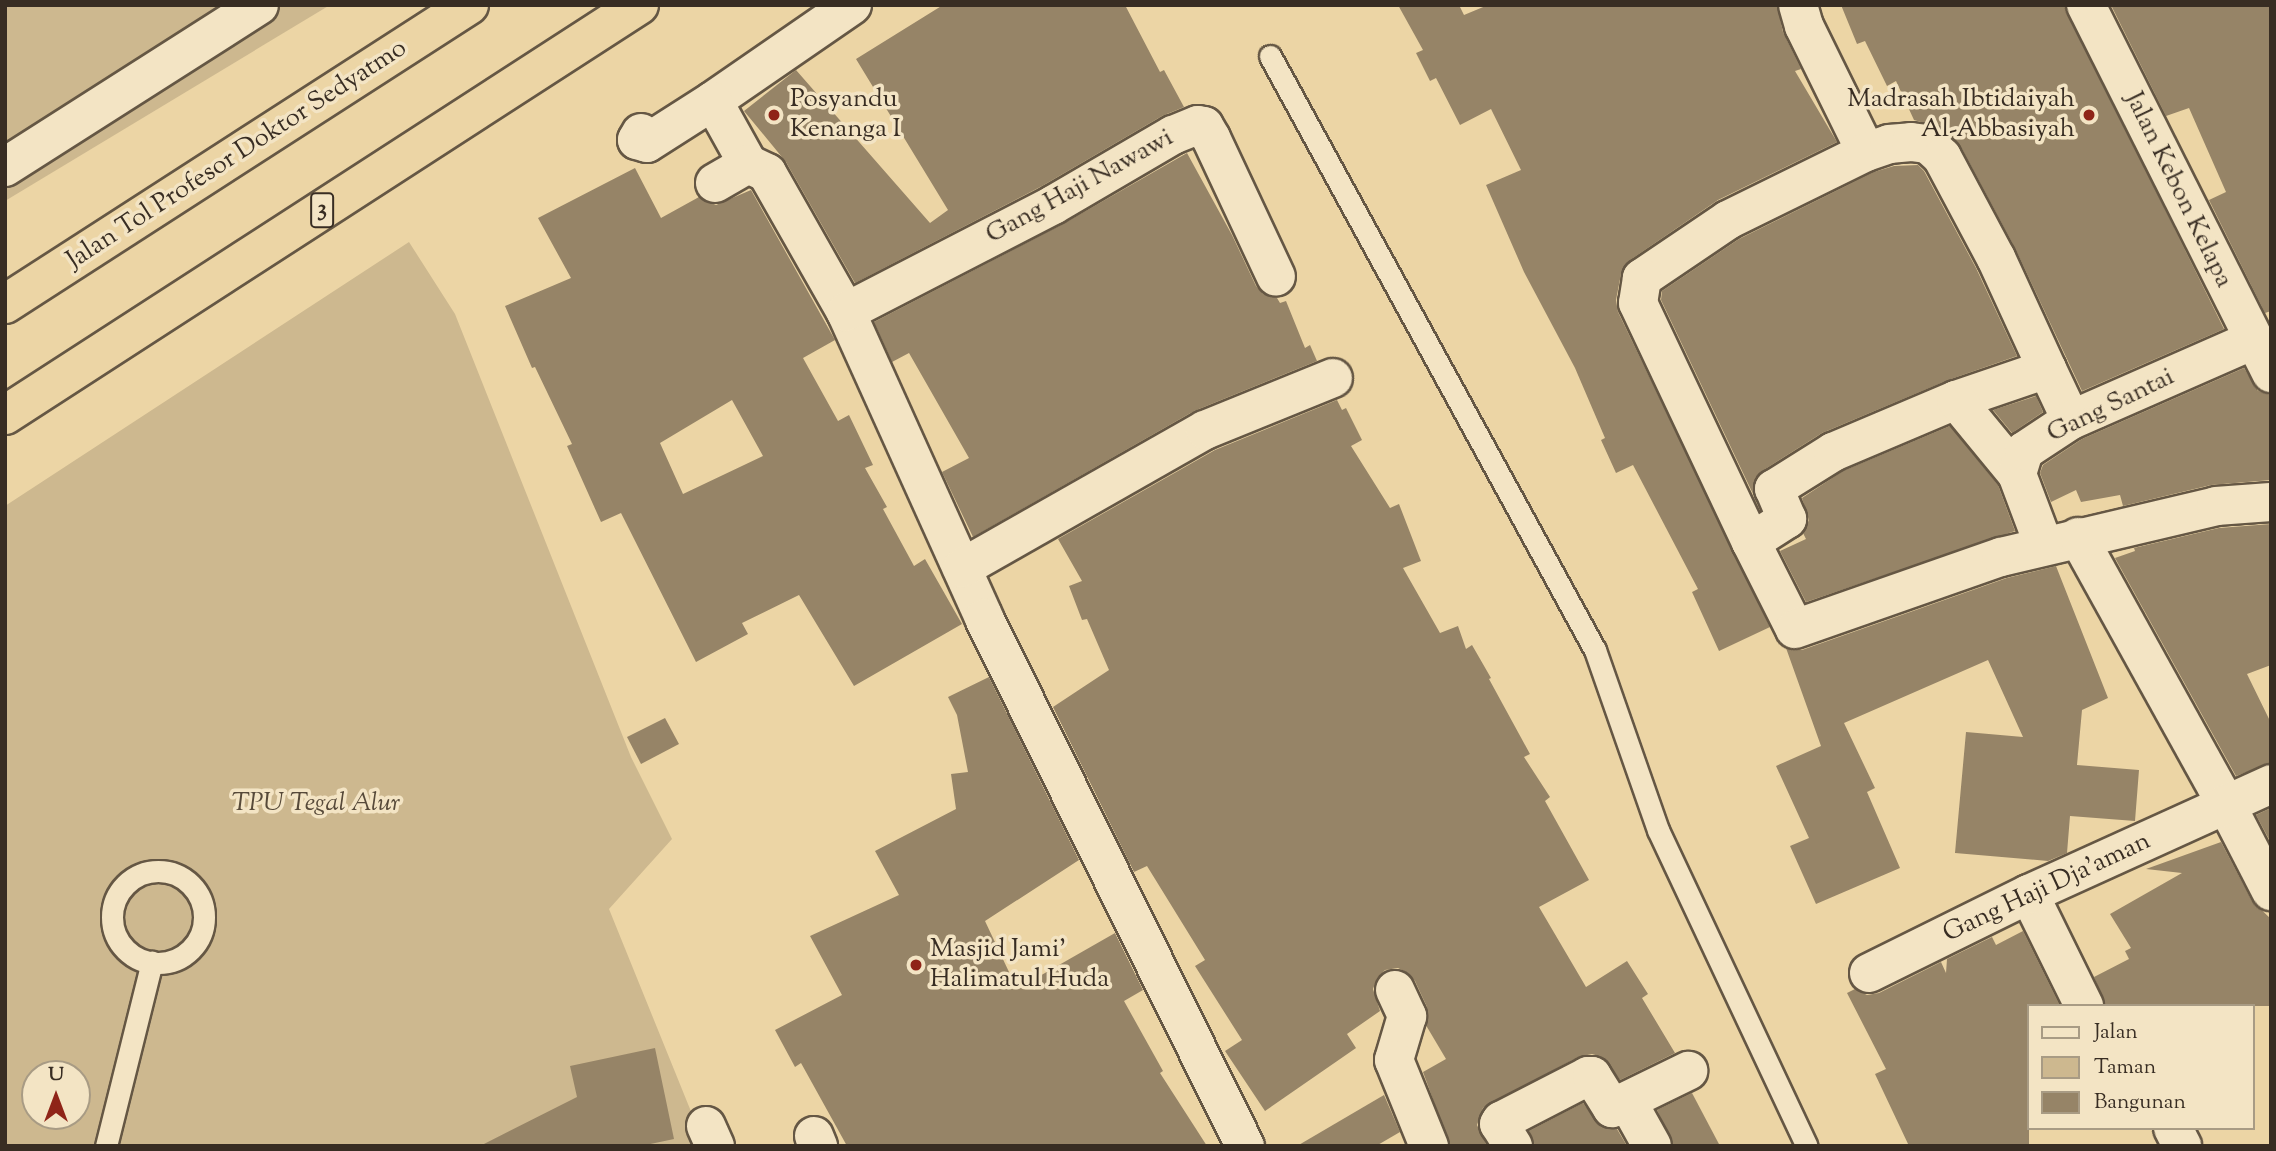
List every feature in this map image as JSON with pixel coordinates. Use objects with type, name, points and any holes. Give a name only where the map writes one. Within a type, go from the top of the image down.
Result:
[{"type":"highway","name":"Jalan Tol Profesor Doktor Sedyatmo","points":[[5,304],[469,5]]},
{"type":"highway","name":"3","points":[[5,415],[639,5]]},
{"type":"street","points":[[5,167],[259,5]]},
{"type":"street","points":[[641,133],[636,140],[647,144],[852,5]]},
{"type":"street","points":[[1798,5],[1804,26],[1866,152]]},
{"type":"street","name":"Jalan Kebon Kelapa","points":[[2087,5],[2266,364]]},
{"type":"street","points":[[713,101],[748,164],[767,173],[846,312],[984,618],[1245,1146]]},
{"type":"street","name":"Gang Haji Nawawi","points":[[846,312],[1054,205],[1173,135],[1198,125],[1204,127],[1211,138],[1276,278]]},
{"type":"street","points":[[2071,420],[1996,258],[1942,157],[1928,144],[1889,144],[1866,152],[1728,220],[1642,278],[1638,303],[1751,542],[1796,629],[2001,557],[2216,506],[2271,502]]},
{"type":"street","points":[[715,183],[748,164]]},
{"type":"street","name":"Gang Santai","points":[[2017,474],[2024,451],[2071,420],[2266,364]]},
{"type":"street","points":[[1751,542],[1787,519],[1774,489],[1833,452],[1956,400],[2048,369]]},
{"type":"street","points":[[962,568],[1205,430],[1333,377]]},
{"type":"street","points":[[1956,400],[2017,474],[2061,541],[2226,804],[2271,891]]},
{"type":"street","name":"Gang Haji Dja'aman","points":[[1868,973],[2029,894],[2271,783]]},
{"type":"street","points":[[2029,894],[2083,1004]]},
{"type":"street","points":[[1395,990],[1408,1016],[1394,1060],[1429,1146]]},
{"type":"street","points":[[1513,1146],[1499,1125],[1501,1121],[1588,1076],[1592,1076],[1612,1108],[1688,1071]]},
{"type":"street","points":[[1627,1101],[1652,1146]]},
{"type":"street","points":[[2174,1130],[2182,1146]]},
{"type":"lane","points":[[1270,56],[1595,650],[1658,830],[1807,1146]]},
{"type":"lane","points":[[164,871],[179,876],[201,899],[204,915],[202,931],[194,944],[182,955],[167,961],[152,962],[136,957],[123,947],[115,934],[111,918],[117,895],[133,878],[148,872],[164,871]]},
{"type":"lane","points":[[106,1146],[152,962]]},
{"type":"green space","points":[[5,5],[330,5],[5,201]]},
{"type":"green space","name":"TPU Tegal Alur","points":[[409,242],[455,314],[631,757],[672,839],[609,909],[705,1146],[5,1146],[5,506]]},
{"type":"building","points":[[943,5],[1125,5],[1160,72],[1164,70],[1184,107],[1162,116],[1042,186],[855,283],[786,162],[744,111],[796,70],[930,223],[948,210],[856,59]]},
{"type":"building","points":[[1398,5],[1459,5],[1464,15],[1488,5],[1777,5],[1783,32],[1801,69],[1795,71],[1837,142],[1718,200],[1630,260],[1621,274],[1616,300],[1618,312],[1770,627],[1719,651],[1692,592],[1698,589],[1633,465],[1616,473],[1601,440],[1605,438],[1575,368],[1524,272],[1486,185],[1521,170],[1491,109],[1460,125],[1436,78],[1430,81],[1416,53],[1423,50]]},
{"type":"building","points":[[1841,5],[2064,5],[2224,329],[2082,391],[2015,248],[1961,147],[1942,128],[1914,120],[1896,81],[1887,86],[1865,41],[1857,44]]},
{"type":"building","points":[[2111,5],[2271,5],[2271,311],[2265,313],[2209,200],[2226,192],[2189,108],[2166,116]]},
{"type":"building","points":[[1187,153],[1232,235],[1256,286],[1263,294],[1277,298],[1280,303],[1286,301],[1305,348],[1310,345],[1317,361],[1194,411],[973,537],[942,472],[969,458],[909,353],[892,362],[874,322],[1063,224]]},
{"type":"building","points":[[1918,165],[1924,171],[1976,268],[2017,356],[1948,380],[1822,433],[1762,471],[1755,478],[1754,496],[1661,300],[1662,291],[1739,239],[1874,172],[1894,166]]},
{"type":"building","points":[[635,168],[661,218],[699,197],[716,205],[751,190],[835,340],[803,358],[838,421],[849,415],[873,465],[865,468],[887,507],[883,509],[914,566],[925,559],[962,624],[854,686],[799,595],[742,623],[748,634],[696,662],[621,513],[601,522],[567,446],[572,444],[535,367],[532,368],[505,306],[571,278],[538,218]],"holes":[[[732,400],[763,456],[683,494],[660,443]]]},
{"type":"building","points":[[2244,368],[2258,391],[2271,395],[2271,480],[2211,485],[2123,506],[2120,495],[2081,502],[2076,490],[2051,502],[2040,473],[2043,465],[2082,439]]},
{"type":"building","points":[[2036,396],[2043,412],[2012,433],[1993,410]]},
{"type":"building","points":[[1337,400],[1342,410],[1346,408],[1362,440],[1351,446],[1390,508],[1399,504],[1421,561],[1403,568],[1440,633],[1458,626],[1466,649],[1472,645],[1530,754],[1524,757],[1550,797],[1545,801],[1589,880],[1539,907],[1586,987],[1627,961],[1648,994],[1642,998],[1675,1053],[1620,1080],[1602,1057],[1592,1054],[1578,1057],[1483,1108],[1477,1125],[1487,1146],[1450,1146],[1423,1072],[1446,1059],[1427,1027],[1427,1007],[1415,981],[1408,973],[1398,968],[1385,970],[1377,978],[1373,989],[1380,1011],[1347,1034],[1356,1048],[1265,1111],[1225,1051],[1242,1040],[1195,966],[1205,960],[1147,866],[1134,872],[1053,707],[1109,670],[1087,619],[1082,620],[1069,586],[1082,581],[1058,539],[1215,450]]},
{"type":"building","points":[[1950,426],[1998,485],[2015,531],[1806,602],[1780,551],[1806,539],[1803,533],[1809,520],[1802,498],[1843,471]]},
{"type":"building","points":[[2271,524],[2271,665],[2247,674],[2271,723],[2271,763],[2236,776],[2115,558],[2135,551],[2134,548],[2219,528]]},
{"type":"building","points":[[2056,566],[2108,698],[2082,710],[2077,765],[2139,770],[2135,821],[2070,816],[2067,853],[2048,861],[1955,853],[1966,732],[2023,737],[1988,660],[1844,723],[1875,788],[1867,792],[1900,868],[1816,904],[1790,846],[1809,838],[1776,766],[1821,746],[1786,648],[1802,650],[2007,578]]},
{"type":"building","points":[[989,677],[1079,860],[985,921],[1017,989],[1115,933],[1143,990],[1124,1001],[1163,1071],[1160,1073],[1207,1146],[847,1146],[801,1063],[795,1067],[775,1030],[842,995],[810,936],[899,895],[875,851],[956,809],[951,774],[968,772],[957,715],[948,697]]},
{"type":"building","points":[[665,718],[679,744],[641,764],[627,737]]},
{"type":"building","points":[[2271,808],[2271,843],[2256,815]]},
{"type":"building","points":[[2221,842],[2252,901],[2271,919],[2271,1006],[2105,1004],[2094,977],[2129,959],[2125,951],[2131,948],[2110,914],[2182,873],[2146,869]]},
{"type":"building","points":[[2023,931],[2059,1004],[2028,1004],[2029,1146],[1909,1146],[1875,1074],[1886,1069],[1847,993],[1855,989],[1867,995],[1879,993],[1941,962],[1946,973],[1947,959],[1992,937],[1996,945]]},
{"type":"building","points":[[655,1048],[674,1139],[641,1146],[480,1146],[577,1097],[570,1066]]},
{"type":"building","points":[[1692,1093],[1720,1146],[1674,1146],[1657,1110]]},
{"type":"building","points":[[1384,1095],[1400,1132],[1376,1146],[1297,1146]]},
{"type":"building","points":[[1583,1103],[1601,1127],[1617,1129],[1627,1146],[1535,1146],[1529,1131]]},
{"type":"place","name":"Posyandu Kenanga I","points":[[774,115]]},
{"type":"place","name":"Madrasah Ibtidaiyah Al-Abbasiyah","points":[[2089,115]]},
{"type":"place","name":"Masjid Jami' Halimatul Huda","points":[[916,965]]}]
